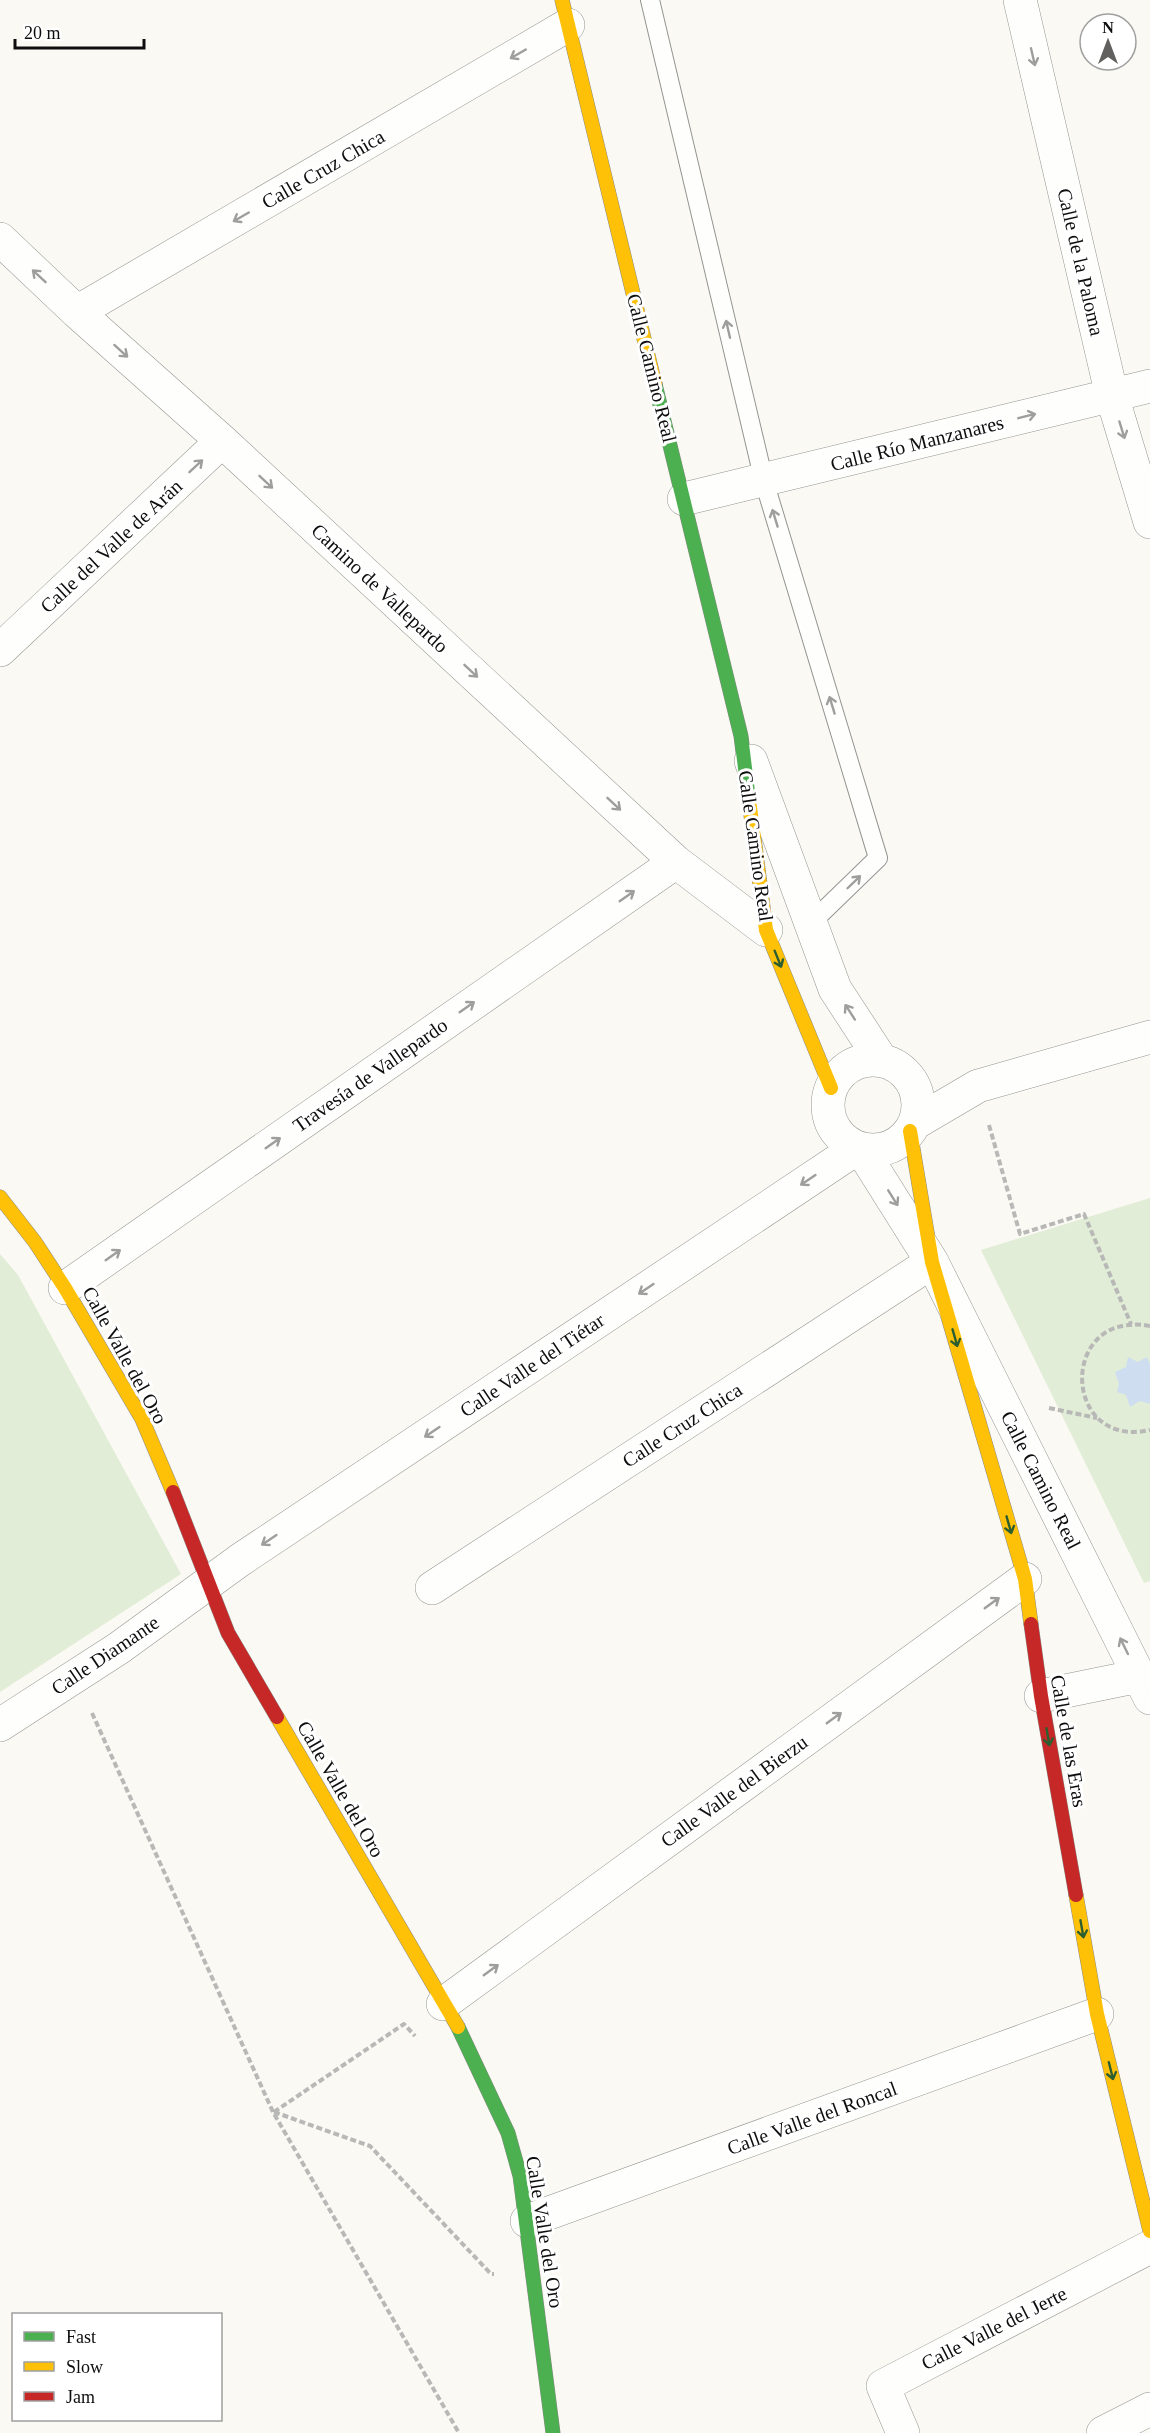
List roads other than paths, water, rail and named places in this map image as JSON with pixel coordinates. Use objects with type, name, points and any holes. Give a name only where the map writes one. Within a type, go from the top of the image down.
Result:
[{"type":"street","name":"Calle de la Paloma","points":[[1020,0],[1112,396],[1150,522]]},
{"type":"street","name":"Calle Cruz Chica","points":[[77,312],[565,12]]},
{"type":"street","name":"Calle Camino Real","points":[[565,12],[741,736],[766,930],[831,1088]]},
{"type":"street","name":"Camino de Vallepardo","points":[[0,239],[77,312],[222,441],[676,862],[766,930]]},
{"type":"street","name":"Calle Río Manzanares","points":[[684,499],[1150,386]]},
{"type":"street","name":"Calle del Valle de Arán","points":[[0,650],[222,441]]},
{"type":"street","name":"Calle Camino Real","points":[[741,736],[835,989],[882,1061]]},
{"type":"street","name":"Travesía de Vallepardo","points":[[65,1288],[676,862]]},
{"type":"street","points":[[913,1127],[918,1110],[918,1097],[906,1074],[895,1065],[869,1060],[846,1068],[837,1077],[827,1103],[829,1117],[835,1130],[844,1141],[859,1148],[875,1150],[888,1148],[900,1141],[913,1127],[978,1086],[1150,1037]]},
{"type":"street","points":[[913,1084],[978,1086]]},
{"type":"street","name":"Calle Camino Real","points":[[913,1127],[932,1262]]},
{"type":"street","name":"Calle Camino Real","points":[[859,1148],[932,1262],[1144,1687]]},
{"type":"street","name":"Calle Valle del Tiétar","points":[[208,1583],[859,1148]]},
{"type":"street","name":"Calle Valle del Oro","points":[[0,1197],[35,1242],[65,1288],[142,1419],[188,1528],[228,1633],[452,2018],[508,2133],[520,2176],[527,2221],[553,2433]]},
{"type":"street","name":"Calle Cruz Chica","points":[[432,1588],[932,1262]]},
{"type":"street","name":"Calle de las Eras","points":[[932,1262],[1025,1578],[1041,1695],[1097,2014],[1150,2231]]},
{"type":"street","name":"Calle Valle del Bierzu","points":[[452,2018],[1025,1578]]},
{"type":"street","name":"Calle Diamante","points":[[0,1725],[119,1648],[208,1583]]},
{"type":"street","points":[[1041,1695],[1144,1687]]},
{"type":"street","name":"Calle Valle del Roncal","points":[[527,2221],[1097,2014]]},
{"type":"street","name":"Calle Valle del Jerte","points":[[903,2433],[883,2386],[1150,2247]]},
{"type":"street","points":[[1103,2433],[1150,2409]]},
{"type":"lane","points":[[650,0],[764,481],[879,858],[812,923]]},
{"type":"water","points":[[1128,1357],[1138,1362],[1147,1357],[1150,1364],[1150,1404],[1140,1401],[1130,1407],[1126,1395],[1117,1392],[1119,1384],[1115,1372],[1126,1367]]}]
